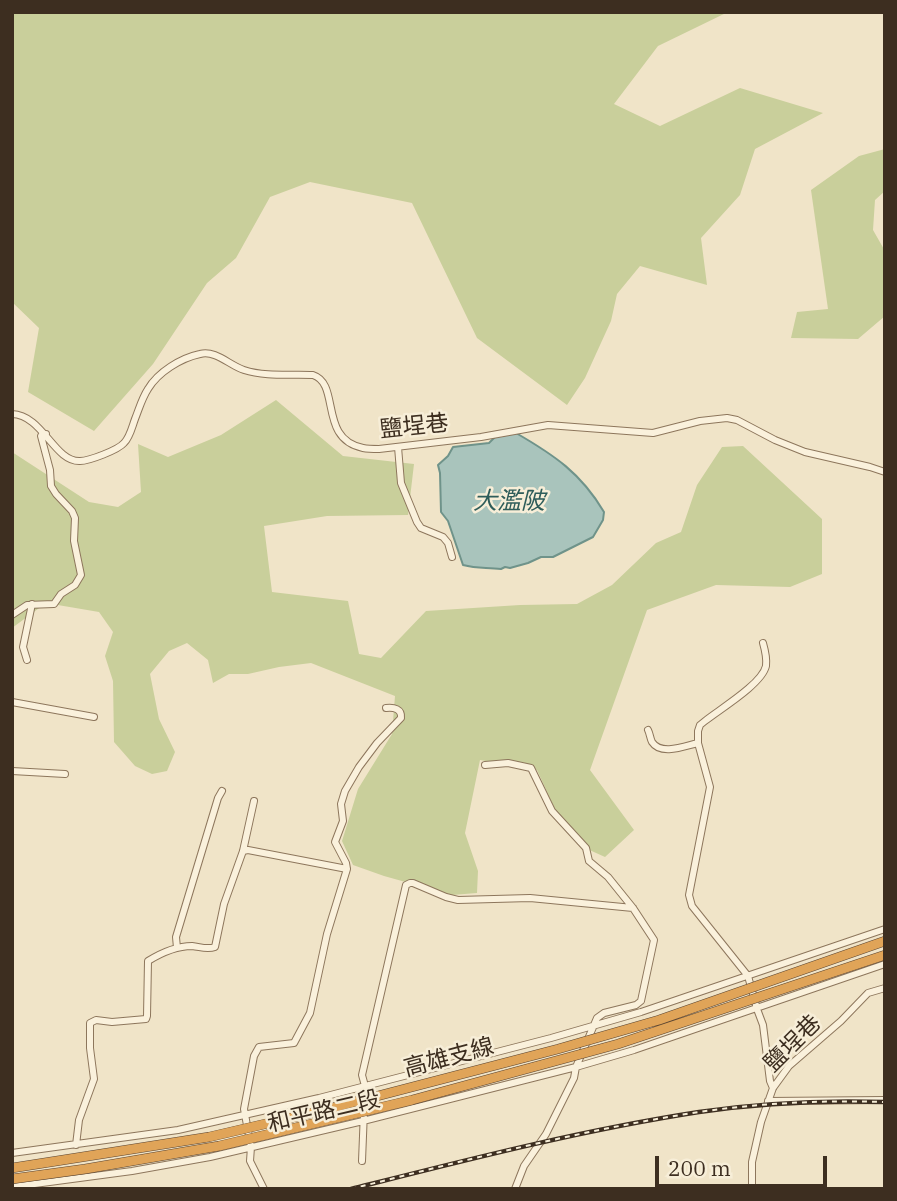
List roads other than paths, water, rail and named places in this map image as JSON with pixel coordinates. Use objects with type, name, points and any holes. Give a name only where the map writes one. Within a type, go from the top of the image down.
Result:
[{"type":"highway","name":"高雄支線","points":[[12,1168],[198,1139],[316,1112],[659,1020],[885,941]]},
{"type":"highway","name":"高雄支線","points":[[12,1179],[219,1146],[412,1100],[618,1044],[885,955]]},
{"type":"street","name":"鹽埕巷","points":[[12,415],[24,416],[46,434],[62,454],[75,461],[87,460],[119,447],[126,440],[144,395],[154,380],[179,362],[197,354],[209,353],[250,372],[318,376],[323,381],[329,397],[339,434],[363,449],[481,437],[548,425],[653,433],[700,421],[727,418],[737,420],[805,452],[885,472]]},
{"type":"street","points":[[12,615],[32,604],[54,604],[61,594],[75,585],[81,575],[74,541],[75,518],[51,486],[50,470],[41,436],[46,434]]},
{"type":"street","points":[[398,447],[401,483],[416,522],[421,528],[443,537],[452,557]]},
{"type":"street","points":[[27,660],[23,647],[32,604]]},
{"type":"street","points":[[764,643],[766,664],[762,676],[754,685],[700,725],[698,731],[698,743],[710,787],[689,895],[690,901],[748,976],[763,1025],[773,1088]]},
{"type":"street","points":[[12,702],[93,717]]},
{"type":"street","points":[[264,1189],[250,1161],[251,1147],[244,1109],[254,1056],[259,1047],[294,1043],[310,1013],[327,933],[347,869],[335,842],[342,821],[341,804],[359,767],[385,733],[401,718],[397,708],[386,708]]},
{"type":"street","points":[[648,730],[653,743],[661,748],[698,743]]},
{"type":"street","points":[[485,765],[508,763],[531,768],[556,817],[586,848],[589,861],[608,877],[654,940],[641,1001],[636,1005],[604,1013],[597,1018],[569,1089],[546,1134],[524,1166],[515,1189]]},
{"type":"street","points":[[12,771],[65,774]]},
{"type":"street","points":[[177,948],[176,937],[222,791]]},
{"type":"street","points":[[76,1145],[79,1120],[94,1079],[90,1023],[96,1020],[111,1022],[146,1019],[148,961],[177,948],[215,947],[224,904],[243,851],[254,801]]},
{"type":"street","points":[[243,851],[347,869]]},
{"type":"street","points":[[362,1161],[365,1086],[362,1075],[405,888],[410,883],[458,900],[530,898],[633,908]]},
{"type":"street","name":"和平路二段","points":[[12,1153],[178,1130],[365,1086],[592,1027],[885,929]]},
{"type":"street","name":"和平路二段","points":[[12,1187],[210,1157],[576,1067],[757,1009],[885,964]]},
{"type":"street","name":"鹽埕巷","points":[[752,1189],[752,1162],[761,1122],[773,1088],[789,1066],[841,1021],[868,993],[885,988]]},
{"type":"street","points":[[768,1101],[885,1100]]},
{"type":"street","points":[[72,1180],[72,1189]]},
{"type":"water","name":"大濫陂","points":[[516,433],[566,466],[586,486],[604,512],[603,520],[593,537],[553,557],[541,557],[501,569],[463,565],[448,521],[441,512],[438,465],[453,447],[489,443],[495,437]]},
{"type":"railway","points":[[351,1189],[655,1119],[745,1106],[838,1101],[885,1102]]}]
